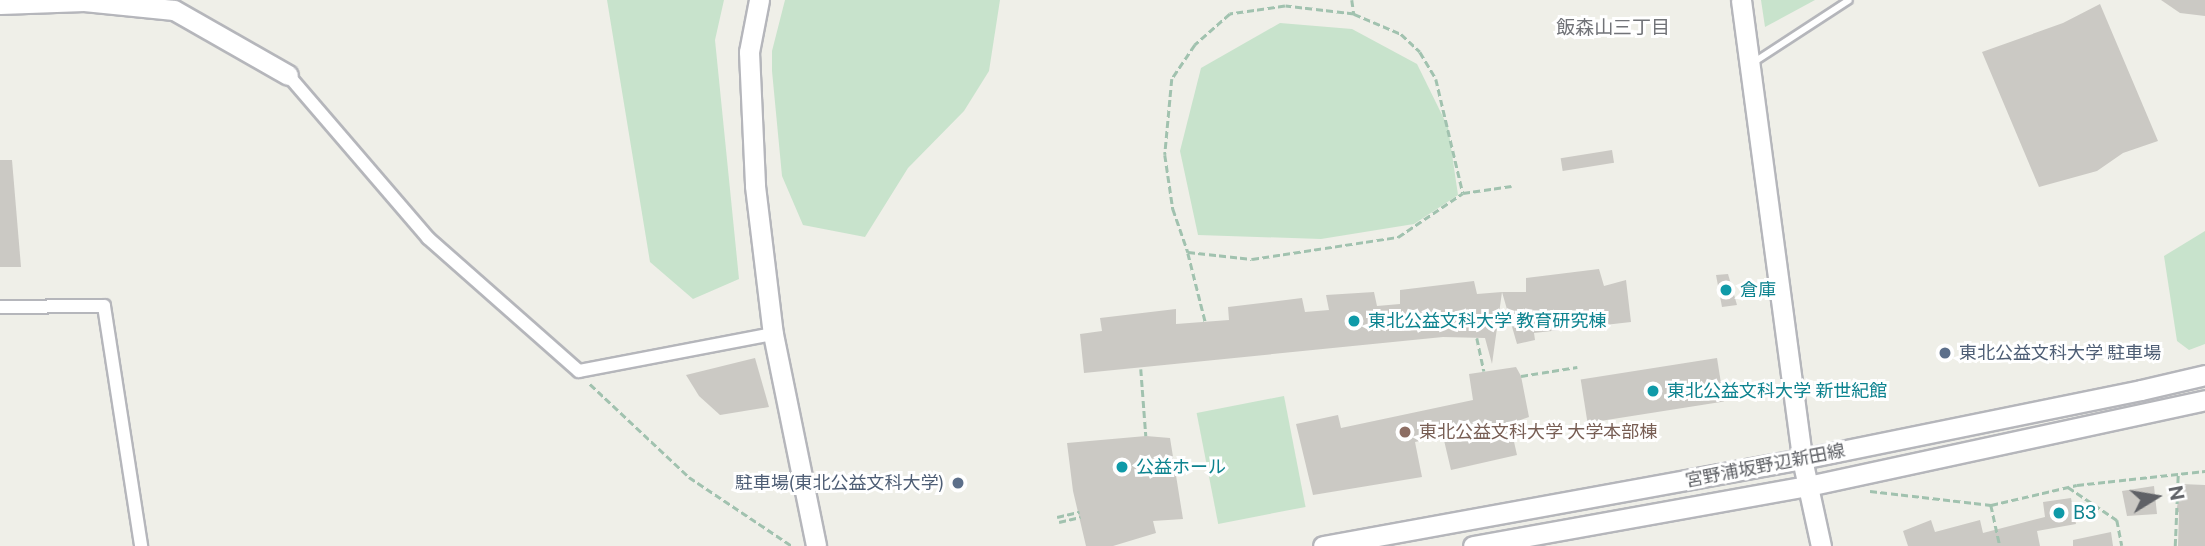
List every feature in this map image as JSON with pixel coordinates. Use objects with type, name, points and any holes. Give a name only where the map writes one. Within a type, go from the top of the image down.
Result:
[{"type":"main road","points":[[759,0],[749,65],[755,186],[773,334],[816,546]]},
{"type":"main road","points":[[1741,0],[1802,459],[1821,546]]},
{"type":"main road","points":[[0,4],[84,1],[174,5],[288,75]]},
{"type":"main road","name":"宮野浦坂野辺新田線","points":[[1323,546],[1802,459],[2141,390],[2205,374]]},
{"type":"main road","name":"宮野浦坂野辺新田線","points":[[1473,546],[1808,486],[2205,400]]},
{"type":"street","points":[[288,75],[428,238],[579,371],[773,334]]},
{"type":"street","points":[[0,307],[104,306],[141,546]]},
{"type":"lane","points":[[1750,65],[1849,0]]},
{"type":"path","points":[[1352,0],[1354,14]]},
{"type":"path","points":[[1206,324],[1188,252],[1173,209],[1165,155],[1172,79],[1195,45],[1230,15],[1285,6],[1354,14],[1401,34],[1420,52],[1431,70],[1439,91],[1463,193]]},
{"type":"path","points":[[1188,252],[1252,259],[1398,237],[1463,193],[1512,186]]},
{"type":"path","points":[[1477,338],[1484,371]]},
{"type":"path","points":[[1521,376],[1577,367]]},
{"type":"path","points":[[1141,369],[1146,436]]},
{"type":"path","points":[[579,371],[612,409],[689,477],[792,546]]},
{"type":"path","points":[[1862,474],[1867,491],[1991,505],[2068,486],[2205,471]]},
{"type":"path","points":[[2175,546],[2178,474]]},
{"type":"path","points":[[2068,486],[2117,520],[2122,546]]},
{"type":"path","points":[[1991,505],[2000,546]]},
{"type":"path","points":[[1057,517],[1079,512]]},
{"type":"path","points":[[1059,522],[1080,517]]},
{"type":"green space","points":[[607,0],[724,0],[715,40],[739,279],[693,299],[650,262]]},
{"type":"green space","points":[[785,0],[1000,0],[989,71],[964,111],[908,168],[865,237],[803,225],[782,176],[772,51]]},
{"type":"green space","points":[[1761,0],[1815,0],[1765,27]]},
{"type":"green space","points":[[1280,23],[1352,29],[1417,64],[1448,127],[1458,195],[1414,224],[1321,239],[1198,235],[1180,151],[1201,68]]},
{"type":"green space","points":[[2205,231],[2205,344],[2189,350],[2177,341],[2164,256]]},
{"type":"green space","points":[[1284,396],[1306,507],[1218,524],[1197,413]]},
{"type":"building","points":[[2161,0],[2205,0],[2205,16],[2180,13]]},
{"type":"building","points":[[2100,4],[2158,141],[2123,153],[2097,171],[2039,187],[1982,52],[2063,23]]},
{"type":"building","points":[[1612,150],[1614,163],[1563,171],[1561,158]]},
{"type":"building","points":[[0,160],[12,160],[21,267],[0,267]]},
{"type":"building","points":[[1599,269],[1604,286],[1626,280],[1631,322],[1534,333],[1535,340],[1517,344],[1502,292],[1526,292],[1526,278]]},
{"type":"building","name":"倉庫","points":[[1728,274],[1737,305],[1722,307],[1716,275]]},
{"type":"building","name":"東北公益文科大学 教育研究棟","points":[[1474,281],[1477,294],[1502,292],[1492,364],[1485,338],[1443,337],[1084,373],[1080,334],[1102,331],[1100,318],[1176,309],[1176,324],[1229,320],[1228,307],[1302,298],[1305,312],[1329,310],[1326,295],[1374,292],[1377,306],[1400,304],[1400,290]]},
{"type":"building","points":[[755,358],[769,407],[720,415],[699,396],[686,375]]},
{"type":"building","name":"東北公益文科大学 新世紀館","points":[[1717,358],[1724,401],[1588,423],[1581,380]]},
{"type":"building","name":"東北公益文科大学 大学本部棟","points":[[1516,367],[1521,376],[1529,417],[1510,424],[1517,455],[1451,470],[1443,436],[1415,442],[1422,477],[1313,495],[1296,424],[1338,415],[1341,428],[1473,400],[1469,374]]},
{"type":"building","name":"公益ホール","points":[[1146,436],[1170,438],[1183,519],[1153,521],[1156,533],[1113,546],[1086,546],[1073,491],[1067,443]]},
{"type":"building","points":[[2181,484],[2205,485],[2205,546],[2178,546],[2179,512],[2176,513]]},
{"type":"building","points":[[2154,486],[2157,514],[2127,516],[2122,491]]},
{"type":"building","points":[[2071,498],[2076,524],[2037,531],[2040,546],[1908,546],[1903,531],[1931,520],[1935,532],[1980,520],[1983,533],[2045,517],[2043,502]]},
{"type":"building","points":[[2111,532],[2113,546],[2073,546],[2073,540]]},
{"type":"place","name":"倉庫","points":[[1726,290]]},
{"type":"place","name":"東北公益文科大学 教育研究棟","points":[[1354,321]]},
{"type":"place","name":"東北公益文科大学 駐車場","points":[[1945,353]]},
{"type":"place","name":"東北公益文科大学 新世紀館","points":[[1653,391]]},
{"type":"place","name":"東北公益文科大学 大学本部棟","points":[[1405,432]]},
{"type":"place","name":"公益ホール","points":[[1122,467]]},
{"type":"place","name":"駐車場(東北公益文科大学)","points":[[958,483]]},
{"type":"place","name":"B3","points":[[2059,513]]},
{"type":"district","name":"飯森山三丁目","points":[[1613,28]]}]
